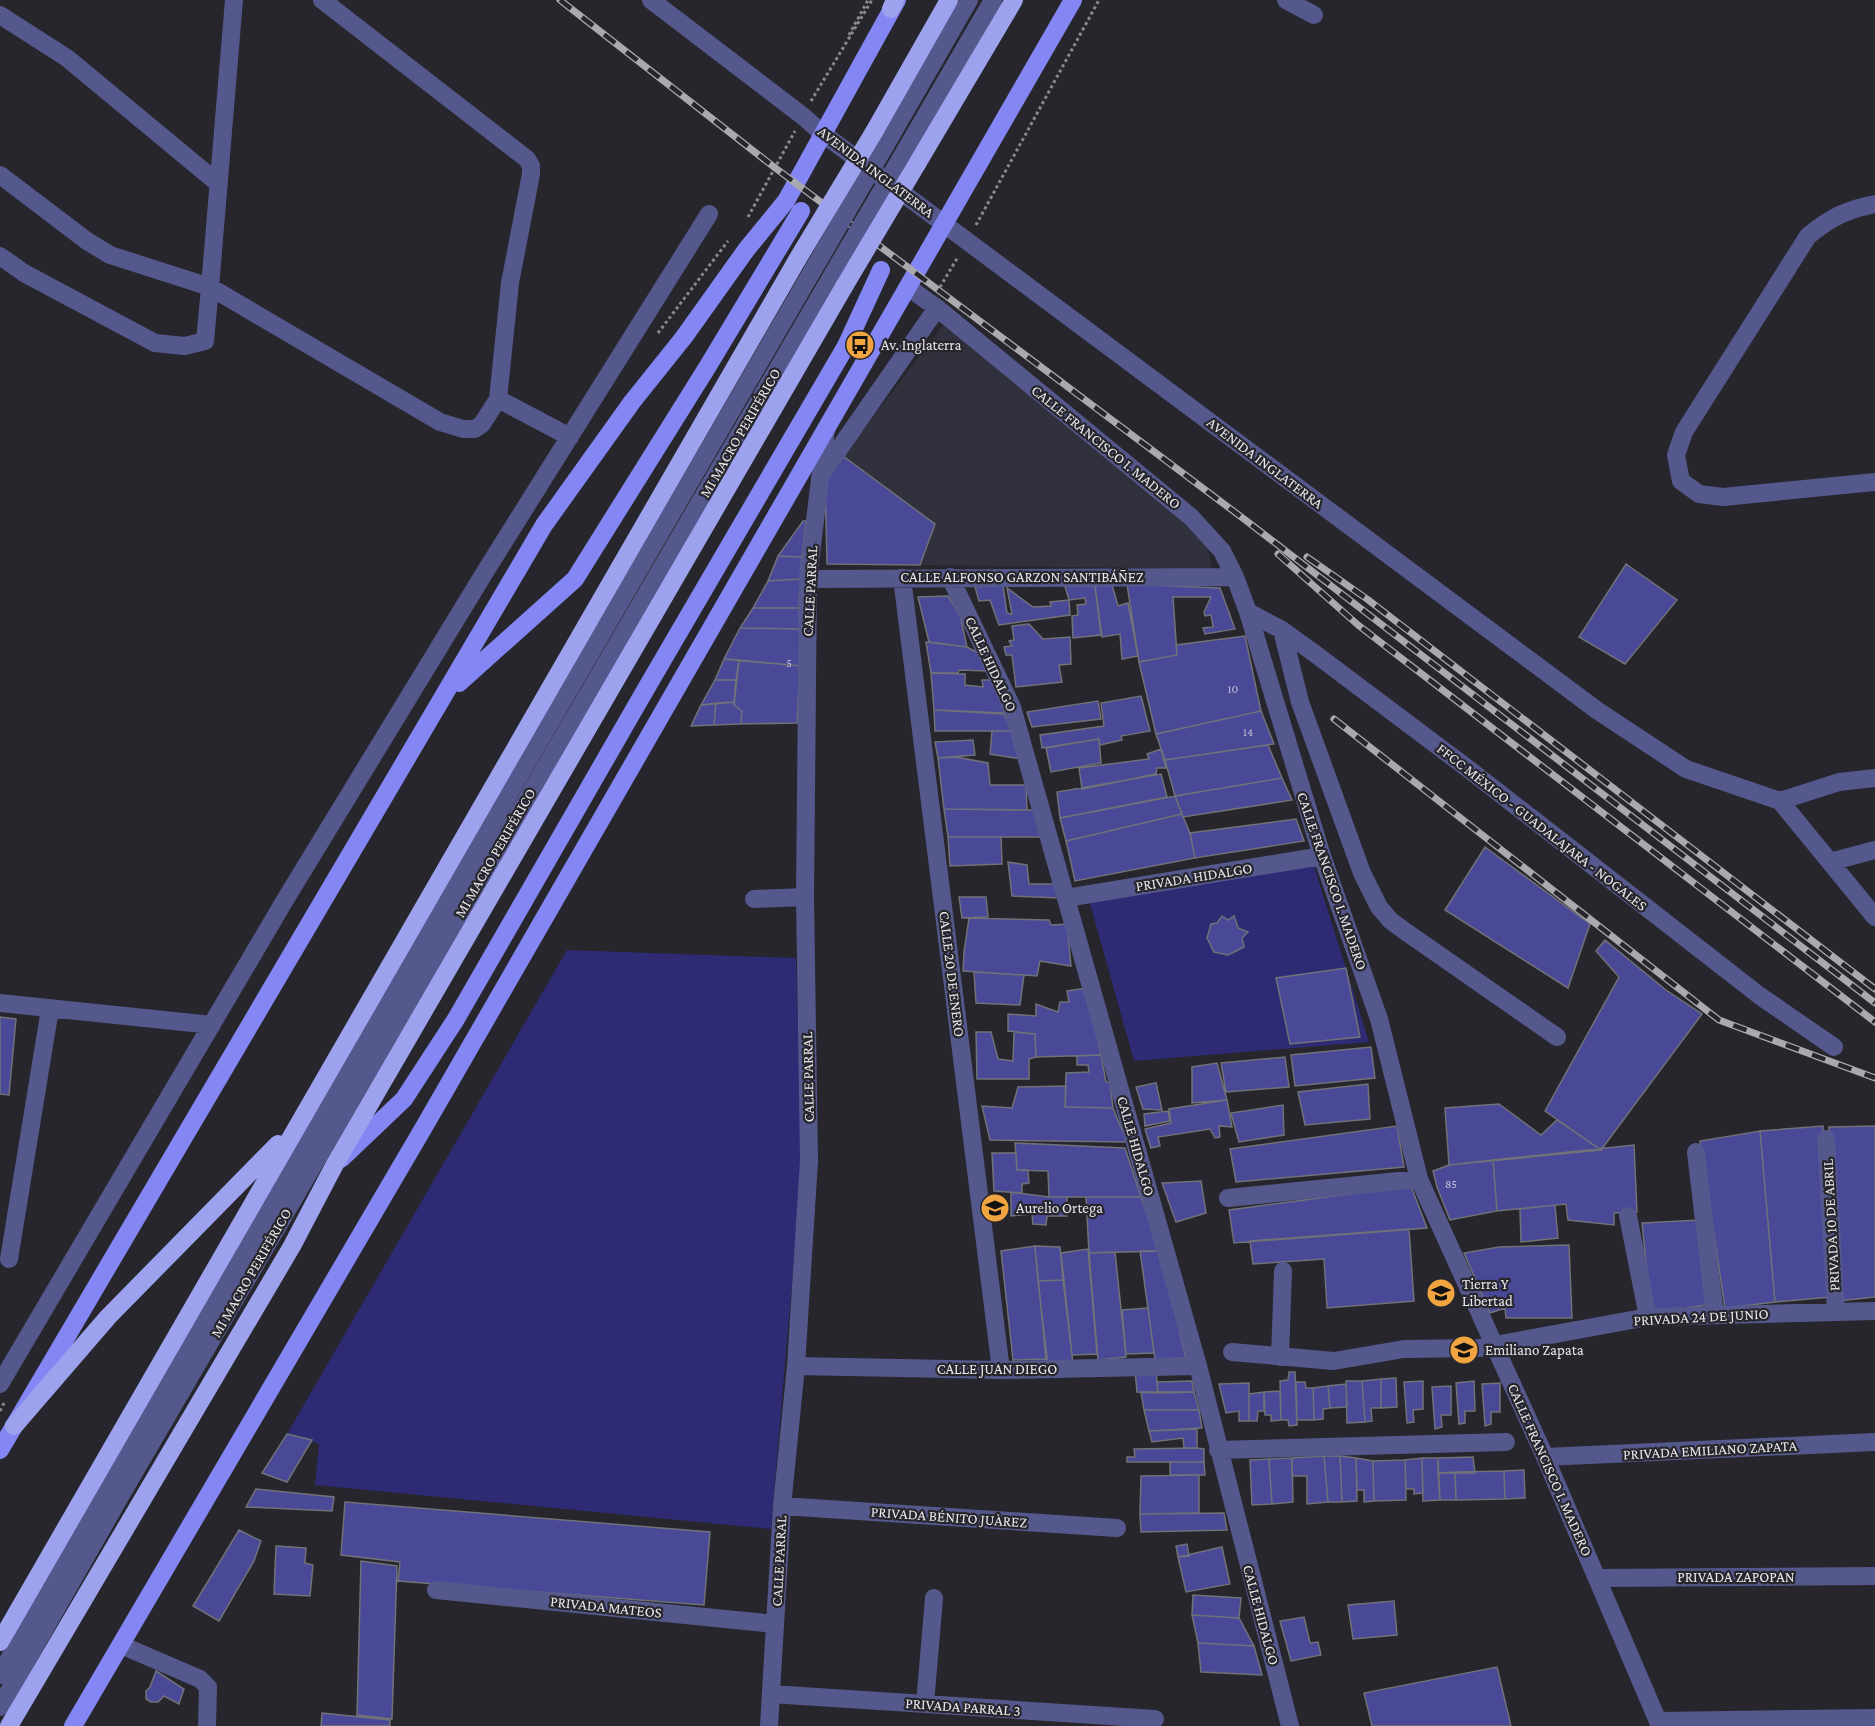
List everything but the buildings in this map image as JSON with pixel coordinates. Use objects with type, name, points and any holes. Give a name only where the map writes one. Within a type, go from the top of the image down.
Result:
[{"type":"highway","points":[[0,1642],[797,260],[879,139],[949,0]]},
{"type":"highway","points":[[9,1726],[292,1246],[335,1164],[845,285],[909,161],[1014,0]]},
{"type":"highway","points":[[15,1426],[108,1317],[297,1125]]},
{"type":"main road","points":[[73,1726],[371,1217],[826,427],[909,288],[1073,0]]},
{"type":"main road","points":[[446,694],[575,579],[708,366],[793,206],[822,133],[894,3]]},
{"type":"main road","points":[[0,1450],[544,525],[579,473],[793,206]]},
{"type":"main road","name":"CALLE FRANCISCO I. MADERO","points":[[793,206],[909,288]]},
{"type":"main road","points":[[335,1164],[404,1099],[456,1019],[846,346],[881,270]]},
{"type":"main road","points":[[532,888],[606,810]]},
{"type":"street","points":[[0,256],[24,273],[155,343],[185,346],[204,341],[234,0]]},
{"type":"street","points":[[0,175],[87,241],[110,255],[210,287],[440,422],[463,429],[475,429],[482,424],[498,399],[510,283],[531,166],[527,159],[322,0]]},
{"type":"street","name":"AVENIDA INGLATERRA","points":[[651,0],[822,133],[1598,711],[1686,769],[1780,801]]},
{"type":"street","name":"MI MACRO PERIFÉRICO","points":[[0,1675],[108,1484],[824,251],[879,139],[969,0]]},
{"type":"street","name":"MI MACRO PERIFÉRICO","points":[[0,1707],[125,1488],[840,262],[909,161],[993,0]]},
{"type":"street","points":[[1286,0],[1314,15]]},
{"type":"street","points":[[0,15],[67,58],[219,184]]},
{"type":"street","points":[[1875,204],[1862,206],[1829,219],[1808,236],[1684,432],[1676,455],[1681,481],[1699,494],[1723,497],[1875,482]]},
{"type":"street","points":[[0,1384],[285,900],[472,593],[709,214]]},
{"type":"street","name":"CALLE FRANCISCO I. MADERO","points":[[909,288],[1191,517],[1222,551],[1248,612],[1322,856],[1379,1019],[1419,1179],[1545,1457],[1659,1724]]},
{"type":"street","points":[[818,480],[936,308]]},
{"type":"street","points":[[498,399],[570,437]]},
{"type":"street","name":"CALLE PARRAL","points":[[769,1726],[782,1506],[796,1366],[809,1161],[805,897],[808,579],[826,427]]},
{"type":"street","name":"CALLE HIDALGO","points":[[950,577],[1012,707],[1198,1366],[1290,1726]]},
{"type":"street","name":"CALLE ALFONSO GARZON SANTIBÁÑEZ","points":[[808,579],[1235,577]]},
{"type":"street","name":"CALLE 20 DE ENERO","points":[[902,578],[1001,1370]]},
{"type":"street","name":"FFCC MÉXICO - GUADALAJARA - NOGALES","points":[[1248,612],[1314,652],[1472,771],[1760,996],[1834,1047]]},
{"type":"street","points":[[1281,630],[1300,702],[1362,873],[1379,907],[1391,921],[1408,934],[1557,1037]]},
{"type":"street","points":[[1875,778],[1839,782],[1780,801],[1875,917]]},
{"type":"street","points":[[1830,862],[1875,850]]},
{"type":"street","name":"PRIVADA HIDALGO","points":[[1066,898],[1322,856]]},
{"type":"street","points":[[754,899],[805,897]]},
{"type":"street","points":[[0,1003],[212,1025]]},
{"type":"street","points":[[9,1259],[50,1009]]},
{"type":"street","name":"PRIVADA 10 DE ABRIL","points":[[1826,1139],[1836,1312]]},
{"type":"street","points":[[1696,1152],[1715,1315]]},
{"type":"street","points":[[1228,1198],[1419,1179]]},
{"type":"street","points":[[1628,1216],[1648,1317]]},
{"type":"street","points":[[1280,1357],[1283,1271]]},
{"type":"street","name":"PRIVADA 24 DE JUNIO","points":[[1232,1352],[1334,1361],[1404,1349],[1479,1348],[1648,1317],[1875,1311]]},
{"type":"street","name":"CALLE JUAN DIEGO","points":[[796,1366],[1001,1370],[1198,1366]]},
{"type":"street","points":[[1218,1450],[1506,1442]]},
{"type":"street","name":"PRIVADA EMILIANO ZAPATA","points":[[1545,1457],[1875,1442]]},
{"type":"street","name":"PRIVADA BÉNITO JUÀREZ","points":[[782,1506],[1117,1528]]},
{"type":"street","name":"PRIVADA ZAPOPAN","points":[[1598,1578],[1875,1576]]},
{"type":"street","name":"PRIVADA MATEOS","points":[[436,1590],[775,1624]]},
{"type":"street","points":[[925,1704],[934,1598]]},
{"type":"street","points":[[121,1645],[200,1679],[208,1687],[207,1726]]},
{"type":"street","name":"PRIVADA PARRAL 3","points":[[771,1694],[1155,1719]]},
{"type":"street","points":[[1659,1724],[1875,1718]]},
{"type":"path","points":[[807,108],[868,0]]},
{"type":"shaded area","points":[[944,324],[1206,539],[1212,569],[920,565],[935,524],[843,456]]},
{"type":"shaded area","points":[[1313,863],[1369,1042],[1134,1061],[1089,900]]},
{"type":"shaded area","points":[[567,950],[796,958],[802,1165],[771,1529],[315,1485],[319,1444],[287,1434]]},
{"type":"railway","points":[[560,0],[774,167],[1244,519],[1875,1003]]},
{"type":"railway","points":[[1278,554],[1358,625],[1875,1022]]},
{"type":"railway","points":[[1307,557],[1367,599],[1875,989]]},
{"type":"railway","points":[[1334,719],[1719,1020],[1875,1078]]},
{"type":"place","name":"Av. Inglaterra","points":[[860,345]]},
{"type":"place","name":"Aurelio Ortega","points":[[995,1208]]},
{"type":"place","name":"Tierra Y Libertad","points":[[1441,1293]]},
{"type":"place","name":"Emiliano Zapata","points":[[1464,1350]]}]
